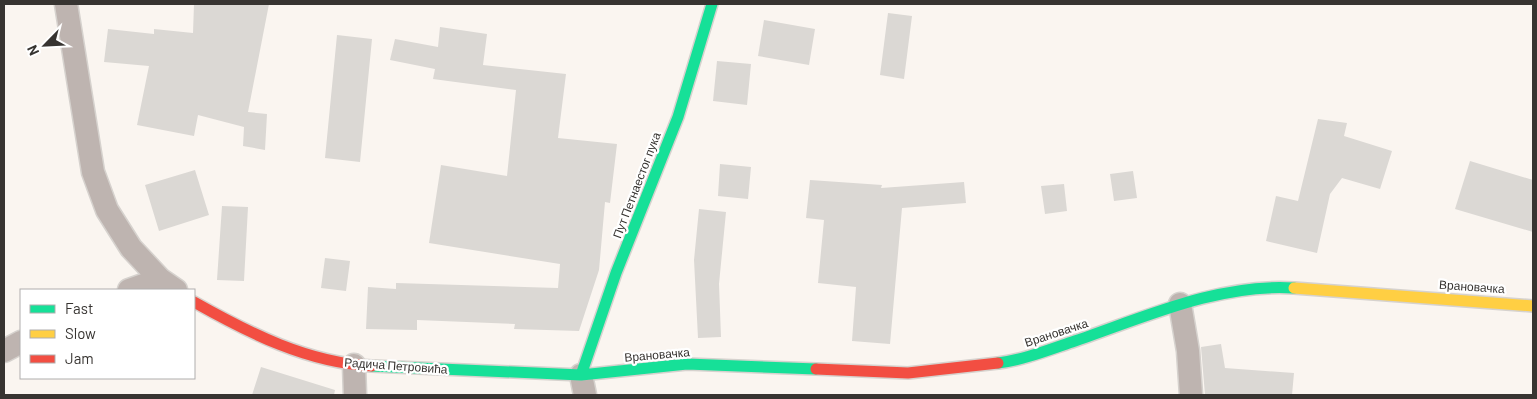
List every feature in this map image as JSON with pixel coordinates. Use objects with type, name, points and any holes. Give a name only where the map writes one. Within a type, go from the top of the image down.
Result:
[{"type":"street","points":[[66,4],[93,172],[107,210],[131,248],[168,285]]},
{"type":"street","name":"Пут Петнаестог пука","points":[[583,385],[616,273],[678,117],[712,4]]},
{"type":"street","points":[[137,289],[168,285]]},
{"type":"street","name":"Врановачка","points":[[583,385],[687,364],[908,372],[950,370],[1004,362],[1042,352],[1196,298],[1274,287],[1502,302],[1533,306]]},
{"type":"street","name":"Радича Петровића","points":[[195,303],[251,333],[300,352],[354,365],[583,385]]},
{"type":"street","points":[[1180,304],[1188,350],[1191,395]]},
{"type":"street","points":[[4,351],[20,343]]},
{"type":"street","points":[[354,365],[355,395]]},
{"type":"building","points":[[194,4],[269,4],[248,112],[267,114],[265,150],[243,146],[244,127],[198,115],[194,136],[137,125],[149,66],[104,62],[108,29],[154,34],[154,29],[193,33]]},
{"type":"building","points":[[888,13],[912,16],[904,79],[880,75]]},
{"type":"building","points":[[764,20],[815,29],[809,65],[758,56]]},
{"type":"building","points":[[440,27],[487,34],[483,65],[566,74],[558,138],[617,144],[610,203],[605,202],[599,270],[579,331],[514,329],[515,324],[417,320],[417,330],[366,329],[368,287],[396,289],[396,283],[558,288],[560,264],[429,243],[441,165],[507,176],[516,90],[433,79],[435,69],[390,60],[395,39],[438,47]]},
{"type":"building","points":[[337,35],[372,39],[360,162],[325,158]]},
{"type":"building","points":[[717,61],[751,64],[747,105],[713,101]]},
{"type":"building","points":[[1318,119],[1347,123],[1344,136],[1392,151],[1380,189],[1342,178],[1330,194],[1317,253],[1266,241],[1276,196],[1298,201]]},
{"type":"building","points":[[1470,161],[1533,180],[1533,232],[1455,209]]},
{"type":"building","points":[[720,164],[751,167],[748,199],[718,196]]},
{"type":"building","points":[[195,170],[209,215],[159,231],[145,185]]},
{"type":"building","points":[[1133,171],[1137,198],[1114,201],[1110,174]]},
{"type":"building","points":[[810,180],[882,185],[881,188],[964,182],[966,203],[902,208],[890,344],[852,341],[856,287],[818,283],[824,220],[806,218]]},
{"type":"building","points":[[1064,184],[1067,211],[1045,214],[1041,186]]},
{"type":"building","points":[[222,206],[248,207],[244,281],[217,280]]},
{"type":"building","points":[[699,209],[726,212],[719,284],[721,337],[698,338],[694,260]]},
{"type":"building","points":[[325,258],[350,261],[346,291],[321,288]]},
{"type":"building","points":[[1221,344],[1225,368],[1294,373],[1292,395],[1205,395],[1201,347]]},
{"type":"building","points":[[261,367],[335,390],[334,395],[252,395]]},
{"type":"traffic: fast","points":[[581,375],[616,273],[678,117],[712,4]]},
{"type":"traffic: fast","points":[[998,363],[1017,360],[1181,304],[1237,291],[1294,288]]},
{"type":"traffic: fast","points":[[372,366],[581,375],[687,364],[816,369]]},
{"type":"traffic: slow","points":[[1294,288],[1533,306]]},
{"type":"traffic: jam","points":[[195,303],[236,325],[302,353],[348,364],[372,366]]},
{"type":"traffic: jam","points":[[816,369],[908,373],[998,363]]}]
